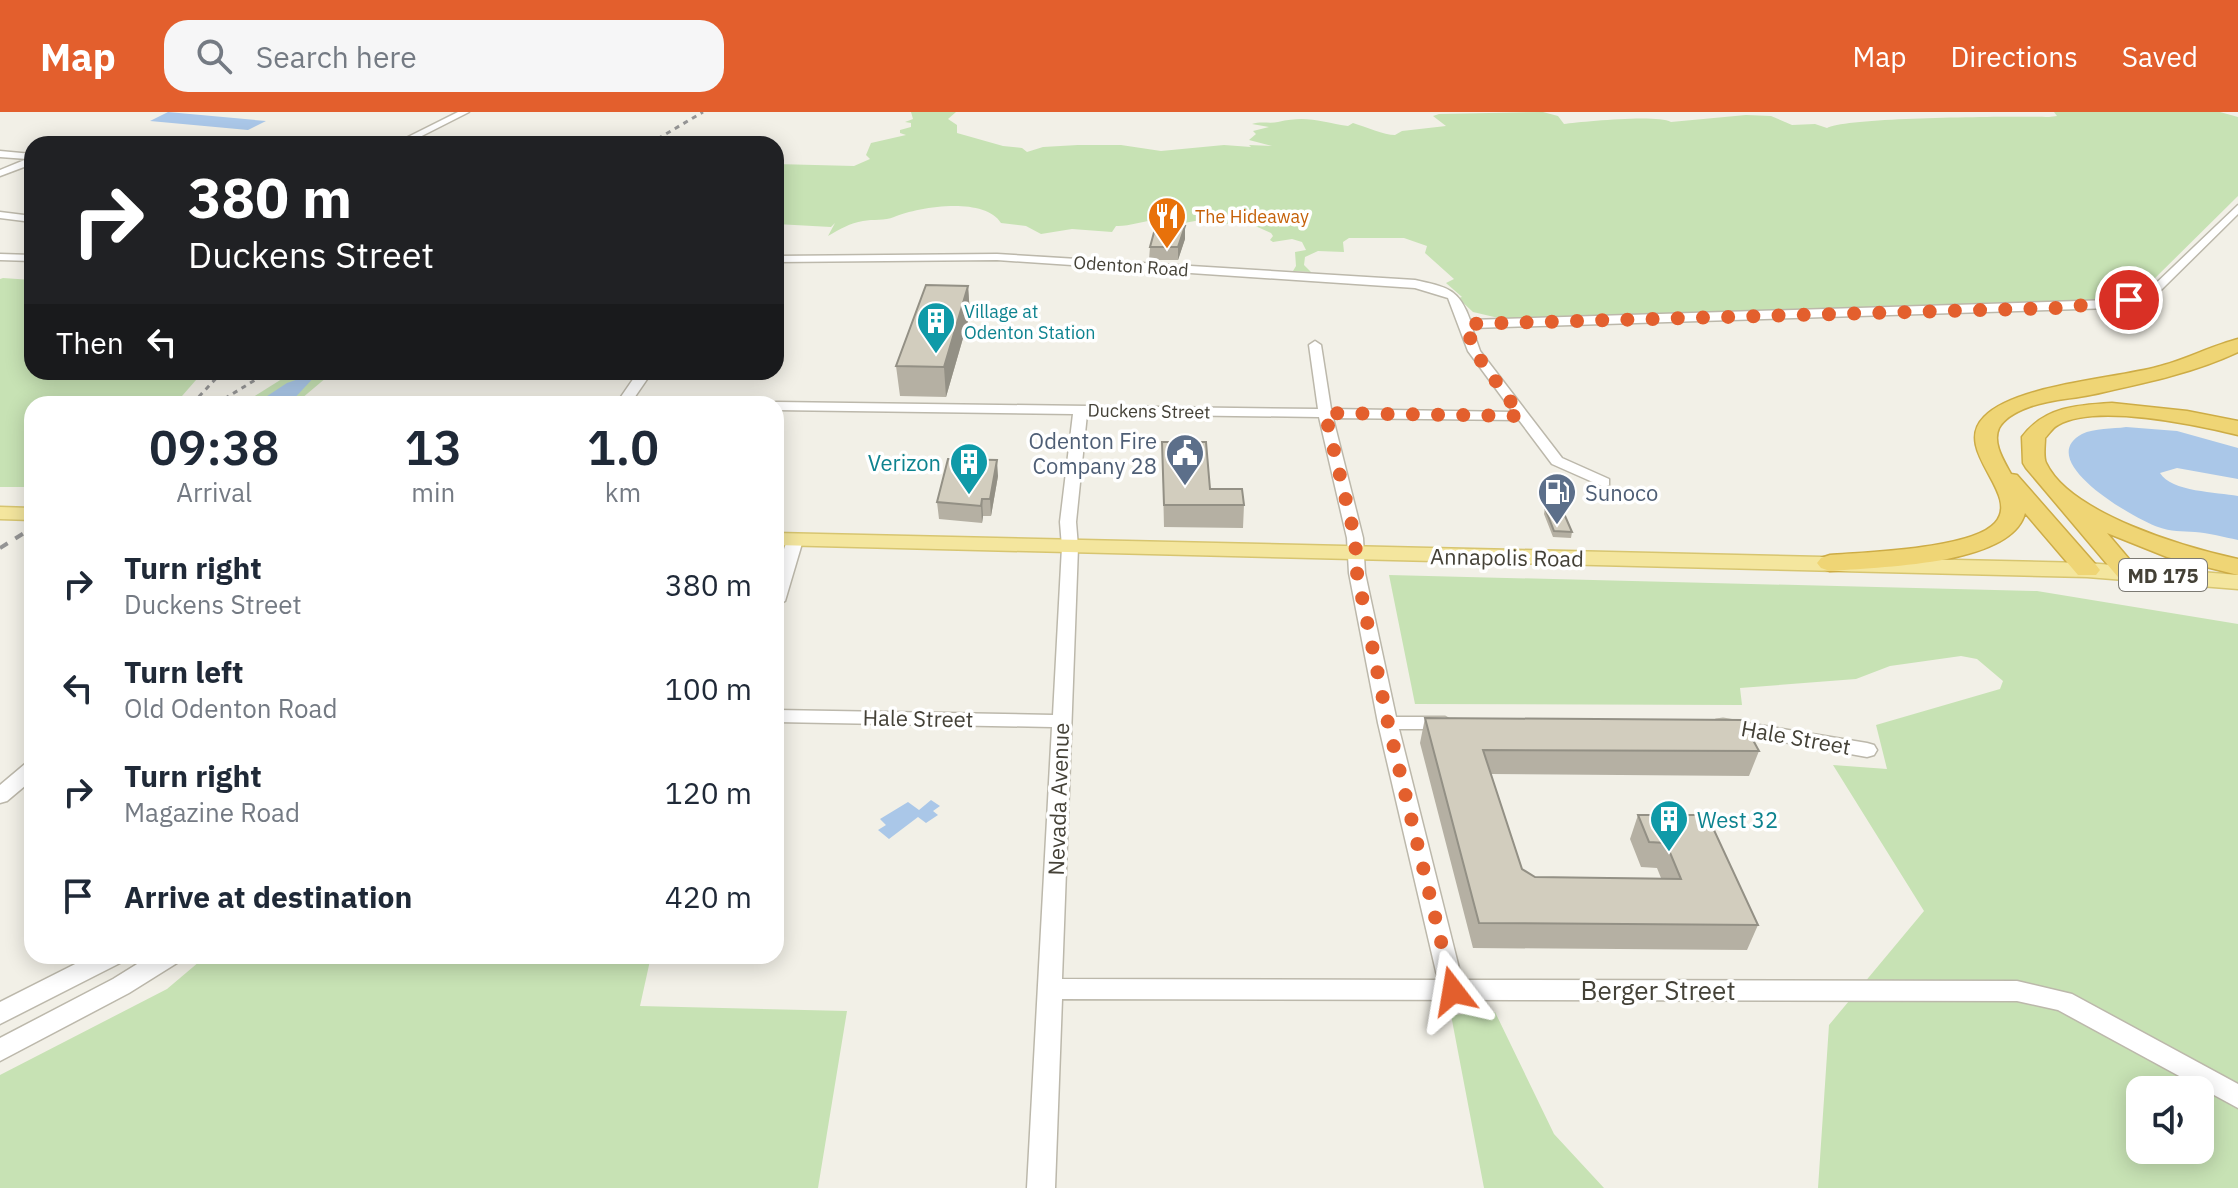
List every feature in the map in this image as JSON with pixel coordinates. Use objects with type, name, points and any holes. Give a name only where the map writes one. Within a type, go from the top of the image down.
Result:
[{"type":"highway","points":[[1830,563],[1966,547],[2001,532],[2013,514],[2013,501],[1990,458],[1986,432],[1992,420],[2015,405],[2166,371],[2238,345]]},
{"type":"highway","points":[[2127,572],[2049,484],[2034,463],[2031,440],[2043,425],[2069,414],[2108,410],[2185,416],[2238,428]]},
{"type":"highway","points":[[1990,458],[2087,570]]},
{"type":"highway","points":[[2049,484],[2082,509],[2139,537],[2176,551],[2238,567]]},
{"type":"main road","points":[[0,513],[24,514]]},
{"type":"main road","name":"Annapolis Road","points":[[786,540],[2087,570],[2238,582]]},
{"type":"street","points":[[416,136],[465,112]]},
{"type":"street","points":[[0,154],[24,158]]},
{"type":"street","points":[[0,173],[24,162]]},
{"type":"street","points":[[1466,324],[2112,304],[2155,290],[2238,208]]},
{"type":"street","points":[[0,215],[24,218]]},
{"type":"street","points":[[0,257],[24,258]]},
{"type":"street","name":"Odenton Road","points":[[784,259],[997,257],[1415,284],[1438,289],[1452,296],[1466,324],[1474,351],[1557,461],[1604,482]]},
{"type":"street","points":[[784,267],[796,259]]},
{"type":"street","points":[[1315,345],[1325,413],[1357,554],[1357,573],[1388,723],[1453,991]]},
{"type":"street","name":"Duckens Street","points":[[784,406],[1521,416]]},
{"type":"street","name":"Nevada Avenue","points":[[1041,1188],[1070,547],[1068,522],[1080,411]]},
{"type":"street","name":"Hale Street","points":[[784,716],[1060,721]]},
{"type":"street","points":[[1388,723],[1467,723]]},
{"type":"street","name":"Hale Street","points":[[1703,724],[1867,750]]},
{"type":"street","points":[[0,796],[24,776]]},
{"type":"street","points":[[0,1014],[97,964]]},
{"type":"street","points":[[0,1050],[156,964]]},
{"type":"street","name":"Berger Street","points":[[1052,989],[2017,991],[2063,1001],[2238,1097]]},
{"type":"green space","points":[[911,112],[956,112],[948,119],[957,125],[957,133],[1022,148],[1027,152],[1043,147],[1078,145],[1121,145],[1161,151],[1224,145],[1272,146],[1249,140],[1256,134],[1253,131],[1269,127],[1252,124],[1298,119],[1348,126],[1353,123],[1395,135],[1402,131],[1446,126],[1433,116],[1439,114],[1543,112],[1558,116],[1564,124],[1635,119],[1671,122],[1746,115],[1771,116],[1792,125],[1815,124],[1827,128],[1896,119],[2057,116],[2054,112],[2220,112],[2238,117],[2238,196],[2147,286],[2119,299],[1507,320],[1473,312],[1446,283],[1454,279],[1425,253],[1427,246],[1404,238],[1349,238],[1343,242],[1344,252],[1318,251],[1305,257],[1304,265],[1311,272],[1293,271],[1296,266],[1295,252],[1306,250],[1302,242],[1292,239],[1273,242],[1270,240],[1273,236],[1271,233],[1244,221],[1226,224],[1206,219],[1173,225],[1152,221],[1116,226],[1112,232],[1072,229],[1041,234],[1026,226],[1001,223],[980,209],[950,206],[858,222],[828,236],[835,223],[831,227],[784,224],[784,164],[854,166],[870,159],[866,155],[871,143],[906,135],[900,130],[911,127],[911,123],[905,122],[913,119]]},
{"type":"green space","points":[[0,279],[24,279],[24,380],[196,380],[182,396],[24,396],[24,487],[0,487]]},
{"type":"green space","points":[[280,380],[324,380],[304,396],[255,396]]},
{"type":"green space","points":[[1389,575],[2037,591],[2238,624],[2238,1188],[1818,1188],[1829,1025],[1924,911],[1833,765],[1887,769],[1876,725],[2000,689],[2003,681],[1977,659],[1961,656],[1890,666],[1856,679],[1740,688],[1742,705],[1415,704]]},
{"type":"green space","points":[[197,964],[649,964],[640,1006],[847,1011],[818,1188],[0,1188],[0,1075],[167,989]]},
{"type":"green space","points":[[1495,1012],[1554,1134],[1604,1188],[1484,1188],[1451,1015]]},
{"type":"water","points":[[168,112],[266,121],[248,130],[150,121]]},
{"type":"water","points":[[312,380],[296,396],[267,396],[287,383]]},
{"type":"water","points":[[2126,427],[2177,431],[2238,448],[2238,479],[2177,468],[2160,473],[2184,488],[2238,496],[2238,540],[2158,527],[2130,513],[2093,488],[2070,459],[2070,445],[2087,432]]},
{"type":"water","points":[[931,800],[940,806],[933,811],[938,815],[926,823],[918,817],[889,839],[878,830],[886,825],[880,819],[908,802],[919,810]]},
{"type":"building","points":[[1156,225],[1185,226],[1178,247],[1150,247]]},
{"type":"building","points":[[926,285],[968,286],[944,367],[896,366]]},
{"type":"building","points":[[1162,442],[1206,442],[1210,489],[1242,489],[1244,505],[1164,505]]},
{"type":"building","points":[[948,459],[997,460],[990,499],[982,499],[981,506],[937,502]]},
{"type":"building","points":[[1545,508],[1562,509],[1572,532],[1554,531]]},
{"type":"building","points":[[1425,718],[1742,720],[1759,751],[1483,750],[1522,869],[1535,877],[1681,879],[1666,843],[1649,842],[1638,815],[1707,815],[1758,925],[1479,923]]},
{"type":"railway","points":[[662,136],[703,112]]},
{"type":"railway","points":[[200,396],[214,380]]},
{"type":"railway","points":[[229,396],[255,380]]},
{"type":"railway","points":[[0,548],[24,533]]},
{"type":"place","name":"The Hideaway","points":[[1167,250]]},
{"type":"place","name":"Village at Odenton Station","points":[[936,355]]},
{"type":"place","name":"Odenton Fire Company 28","points":[[1185,487]]},
{"type":"place","name":"Verizon","points":[[969,496]]},
{"type":"place","name":"Sunoco","points":[[1557,526]]},
{"type":"place","name":"West 32","points":[[1669,853]]},
{"type":"route","points":[[1453,991],[1388,723],[1357,573],[1355,538],[1325,413],[1521,416],[1474,351],[1466,324],[2058,308],[2129,300]]}]
